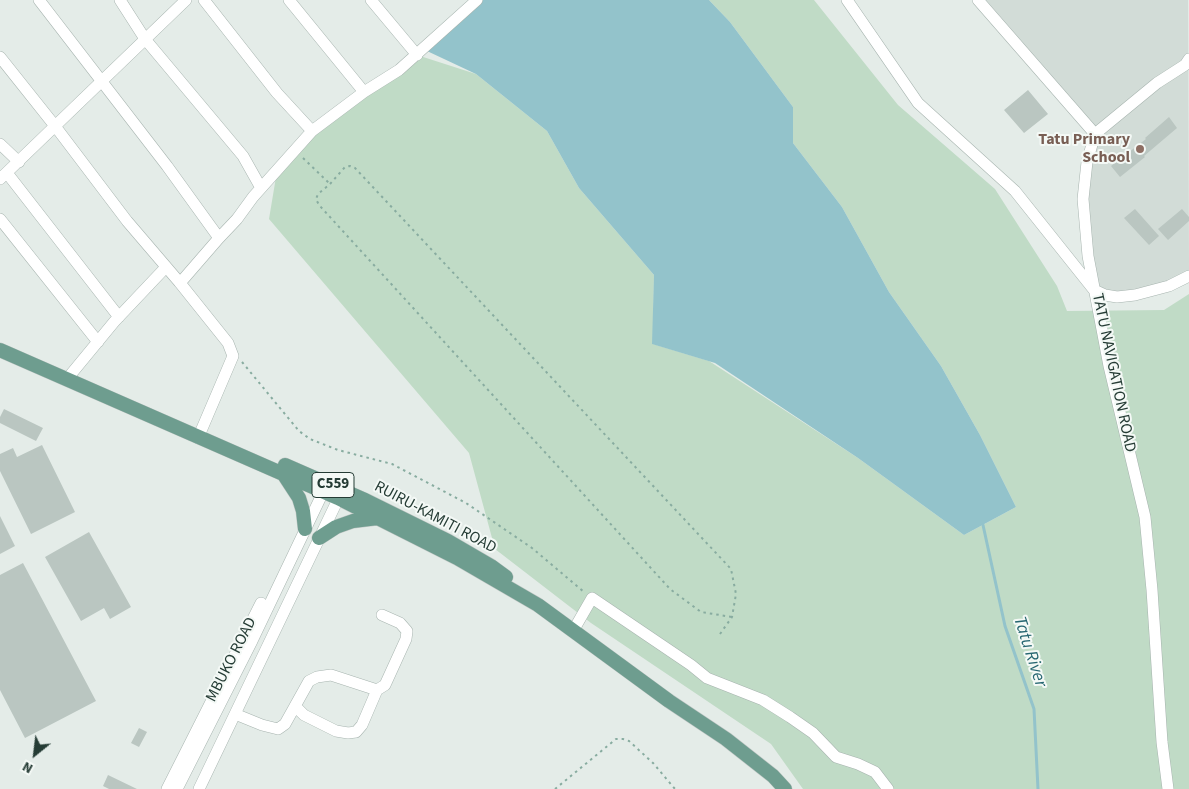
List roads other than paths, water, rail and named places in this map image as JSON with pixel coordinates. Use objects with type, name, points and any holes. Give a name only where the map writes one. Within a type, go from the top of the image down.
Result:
[{"type":"main road","name":"RUIRU-KAMITI ROAD","points":[[0,350],[199,435],[283,474],[325,487]]},
{"type":"main road","name":"RUIRU-KAMITI ROAD","points":[[199,435],[276,461],[325,487],[448,541],[491,566],[516,585],[531,600]]},
{"type":"main road","points":[[283,474],[299,498],[303,511],[301,536]]},
{"type":"main road","name":"RUIRU-KAMITI ROAD","points":[[341,494],[378,518],[457,558],[531,600],[669,701],[726,739],[773,776],[785,789]]},
{"type":"main road","points":[[319,538],[336,527],[353,521],[378,518]]},
{"type":"street","points":[[38,0],[167,166],[219,238]]},
{"type":"street","points":[[120,0],[145,39],[243,156],[261,188]]},
{"type":"street","points":[[119,317],[4,176],[186,0]]},
{"type":"street","points":[[204,0],[277,93],[312,131]]},
{"type":"street","points":[[289,0],[364,92]]},
{"type":"street","points":[[371,0],[417,55]]},
{"type":"street","points":[[180,283],[312,131],[364,92],[399,70],[477,0]]},
{"type":"street","points":[[847,0],[918,103],[1015,191],[1094,290],[1117,297],[1135,295],[1169,286],[1189,276]]},
{"type":"street","points":[[978,0],[1095,134],[1157,83],[1185,65],[1189,60]]},
{"type":"street","points":[[0,57],[121,214],[228,343],[233,356],[199,435]]},
{"type":"street","name":"TATU NAVIGATION ROAD","points":[[1095,134],[1087,162],[1083,199],[1088,256],[1109,366],[1145,517],[1162,742],[1168,789]]},
{"type":"street","points":[[0,144],[19,162]]},
{"type":"street","points":[[0,219],[98,342]]},
{"type":"street","points":[[67,379],[119,317],[166,267]]},
{"type":"street","points":[[177,789],[252,641],[325,487]]},
{"type":"street","points":[[199,789],[341,494]]},
{"type":"street","points":[[301,536],[312,552]]},
{"type":"street","name":"MBUKO ROAD","points":[[168,789],[291,541],[301,536]]},
{"type":"street","points":[[573,631],[592,598],[691,665],[707,678],[763,700],[790,717],[812,733],[836,757],[875,772],[888,789]]},
{"type":"street","points":[[295,706],[304,715],[336,731],[356,732],[362,725],[377,690],[385,685],[406,639],[407,631],[400,623],[382,614]]},
{"type":"street","points":[[235,714],[278,729],[285,724],[309,681],[317,677],[331,675],[365,688],[377,690]]},
{"type":"water","points":[[481,0],[709,0],[730,22],[793,107],[793,143],[842,207],[889,292],[941,366],[980,435],[1016,507],[964,535],[858,458],[715,363],[652,344],[654,275],[579,188],[547,131],[476,74],[427,51]]},
{"type":"waterway","name":"Tatu River","points":[[983,525],[1005,626],[1034,709],[1038,789]]},
{"type":"place","name":"Tatu Primary School","points":[[1140,149]]}]
